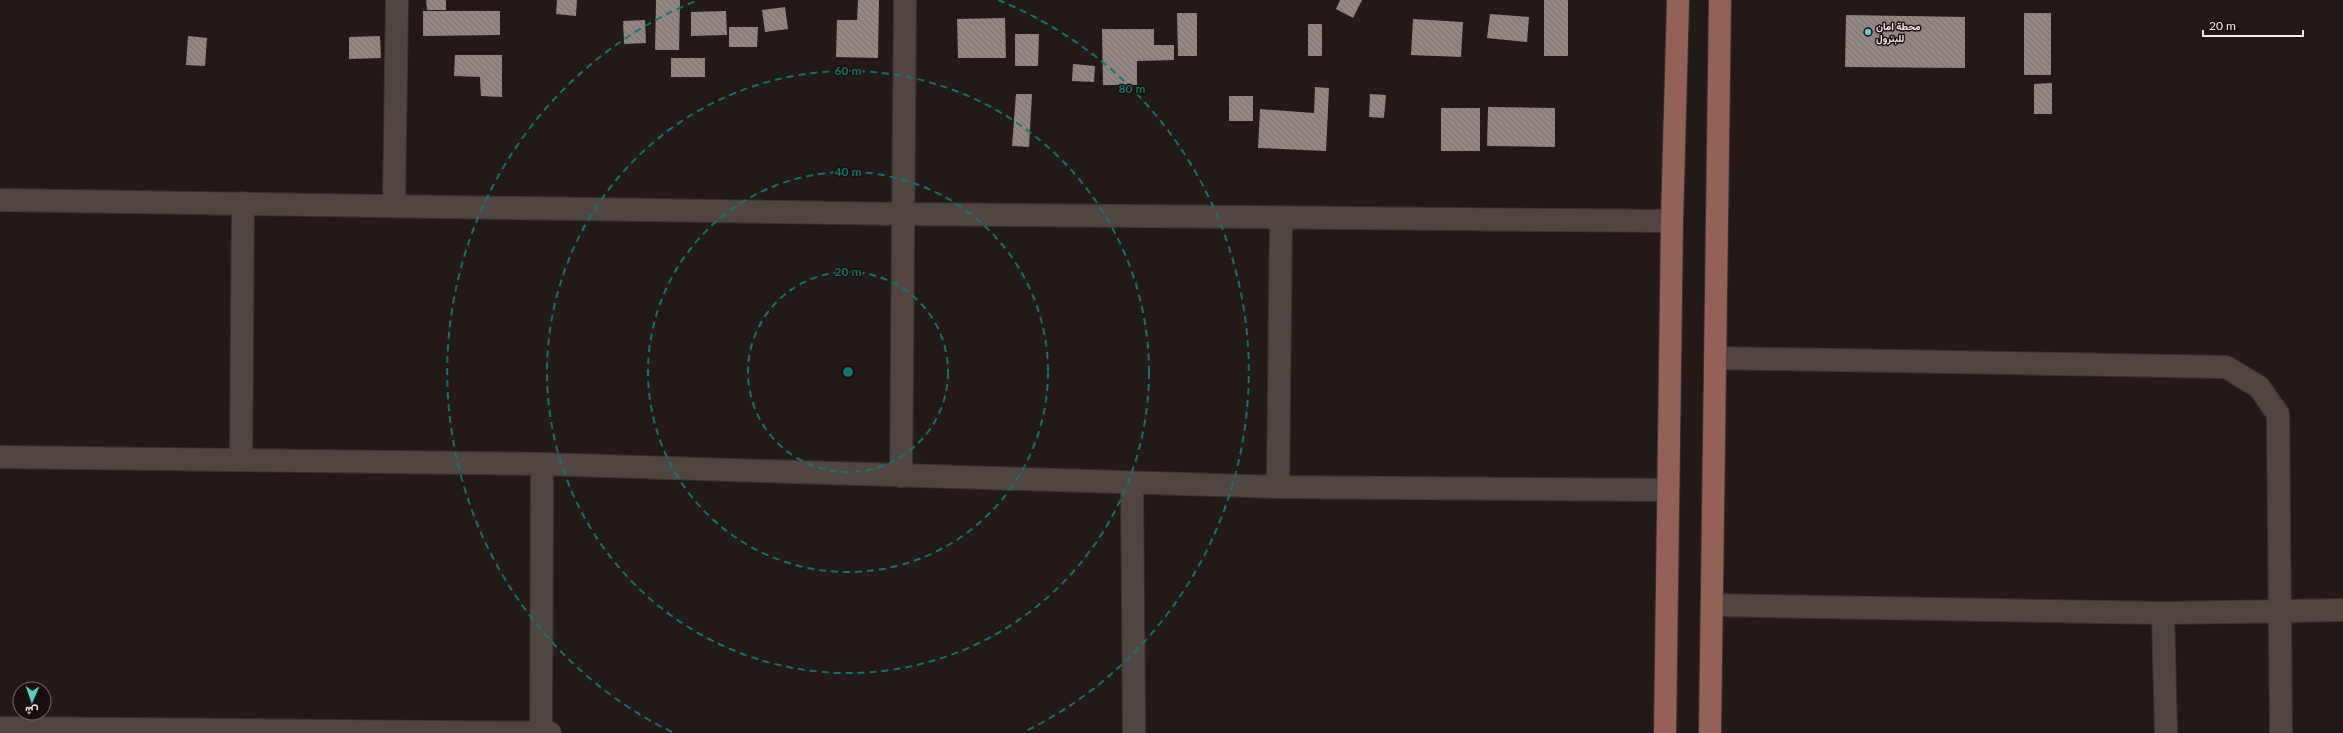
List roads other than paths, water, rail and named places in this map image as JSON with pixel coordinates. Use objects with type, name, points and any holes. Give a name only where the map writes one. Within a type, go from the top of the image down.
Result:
[{"type":"main road","points":[[1665,733],[1672,221],[1678,0]]},
{"type":"main road","points":[[1710,733],[1720,0]]},
{"type":"street","points":[[394,206],[397,0]]},
{"type":"street","points":[[901,476],[905,0]]},
{"type":"street","points":[[0,200],[903,214],[1672,221]]},
{"type":"street","points":[[241,460],[242,203]]},
{"type":"street","points":[[1278,487],[1281,218]]},
{"type":"street","points":[[1715,358],[2226,367],[2259,387],[2278,414],[2282,733]]},
{"type":"street","points":[[0,457],[542,464],[1278,487],[1668,490]]},
{"type":"street","points":[[540,733],[542,464]]},
{"type":"street","points":[[1132,483],[1134,733]]},
{"type":"street","points":[[1712,606],[2163,613],[2343,610]]},
{"type":"street","points":[[2163,613],[2166,733]]},
{"type":"street","points":[[0,728],[550,733]]},
{"type":"place","name":"محطة امان للبترول","points":[[1868,32]]}]
